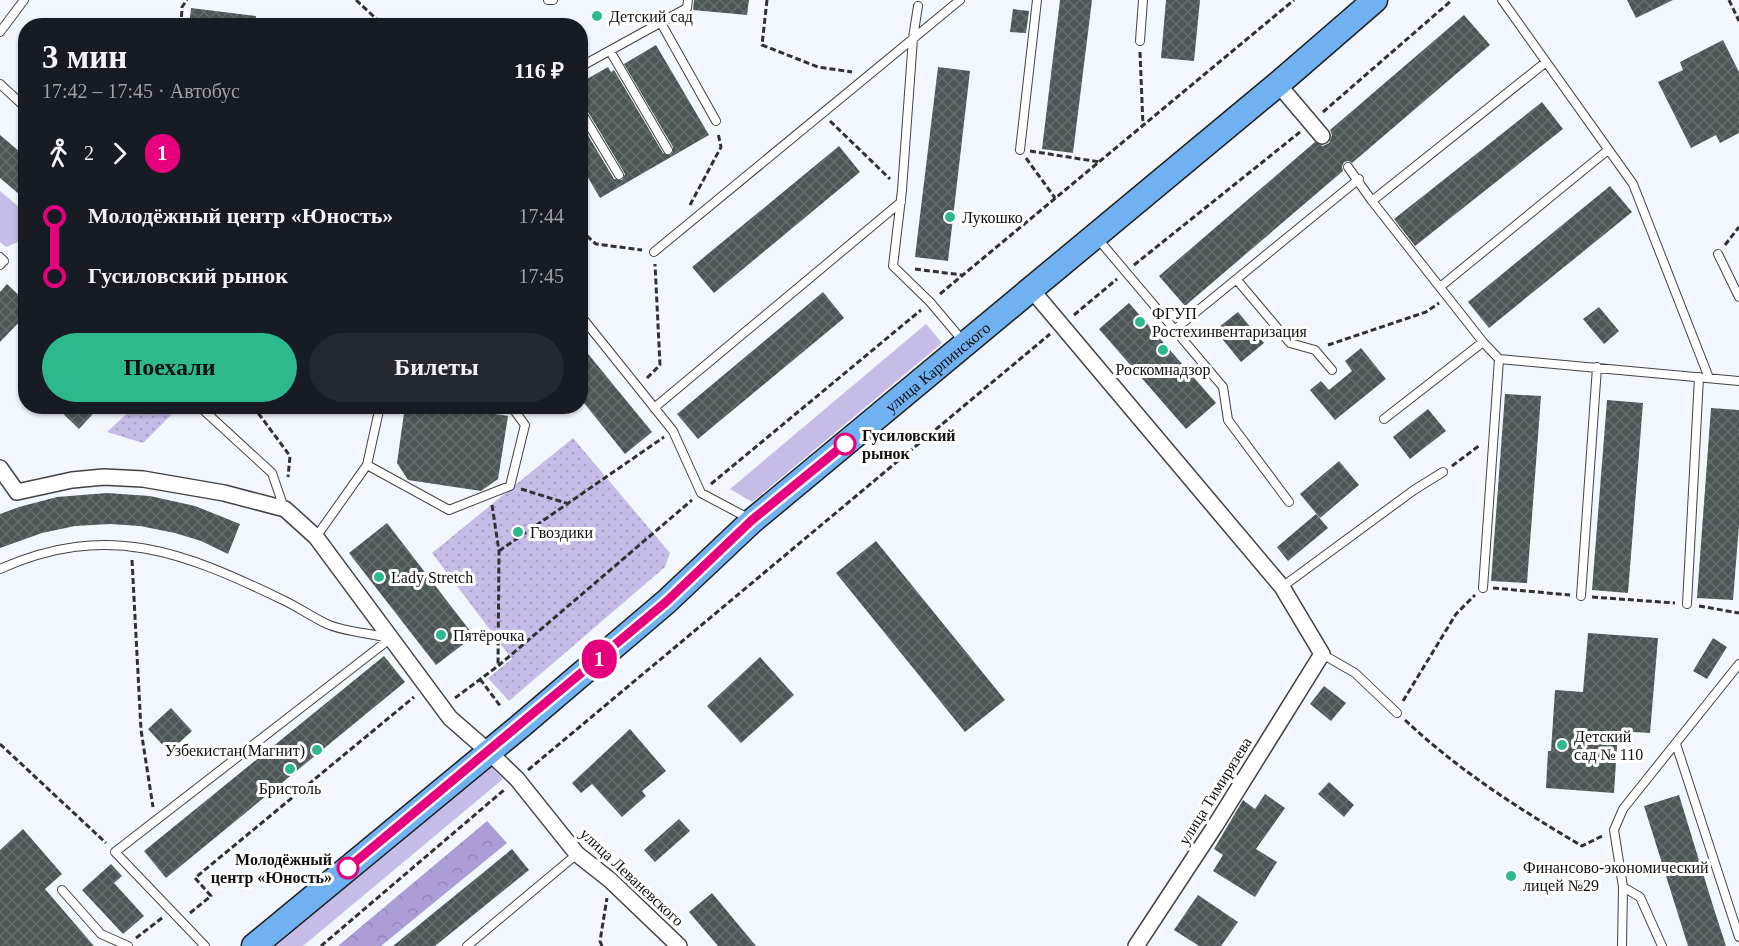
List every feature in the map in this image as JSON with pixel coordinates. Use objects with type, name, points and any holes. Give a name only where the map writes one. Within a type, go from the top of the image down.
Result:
[{"type":"main road","name":"улица Карпинского","points":[[254,946],[666,602],[752,520],[1278,84],[1375,0]]},
{"type":"street","points":[[1278,84],[1322,136]]},
{"type":"street","points":[[1031,289],[1282,587],[1322,654]]},
{"type":"street","points":[[0,468],[17,492],[72,480],[104,477],[142,479],[224,493],[285,509]]},
{"type":"street","name":"улица Леваневского","points":[[285,509],[316,537],[450,718],[517,779],[577,854],[610,880],[679,946]]},
{"type":"street","name":"улица Тимирязева","points":[[1136,946],[1215,826],[1322,654]]},
{"type":"lane","points":[[0,32],[24,0]]},
{"type":"lane","points":[[548,0],[553,0]]},
{"type":"lane","points":[[588,63],[687,8],[688,0]]},
{"type":"lane","points":[[654,252],[960,0]]},
{"type":"lane","points":[[1020,150],[1037,0]]},
{"type":"lane","points":[[1140,41],[1143,0]]},
{"type":"lane","points":[[1502,0],[1633,184],[1709,378]]},
{"type":"lane","points":[[918,6],[913,38],[901,202],[893,267],[930,302],[965,343]]},
{"type":"lane","points":[[661,23],[716,121]]},
{"type":"lane","points":[[610,51],[668,150]]},
{"type":"lane","points":[[1372,201],[1546,62]]},
{"type":"lane","points":[[0,84],[18,101]]},
{"type":"lane","points":[[588,123],[619,175]]},
{"type":"lane","points":[[1440,287],[1608,150]]},
{"type":"lane","points":[[1348,166],[1372,201],[1483,342],[1499,359],[1739,381]]},
{"type":"lane","points":[[1174,330],[1359,179]]},
{"type":"lane","points":[[654,408],[901,202]]},
{"type":"lane","points":[[1095,236],[1223,387],[1228,420],[1289,502]]},
{"type":"lane","points":[[1718,254],[1739,297]]},
{"type":"lane","points":[[0,257],[4,261],[0,265]]},
{"type":"lane","points":[[1237,280],[1290,343],[1315,350],[1332,369]]},
{"type":"lane","points":[[588,325],[673,431],[701,493],[752,520]]},
{"type":"lane","points":[[1384,419],[1483,342]]},
{"type":"lane","points":[[1483,588],[1499,359]]},
{"type":"lane","points":[[1581,596],[1597,368]]},
{"type":"lane","points":[[1687,604],[1700,377]]},
{"type":"lane","points":[[208,414],[272,472],[285,509]]},
{"type":"lane","points":[[316,537],[367,465],[378,414]]},
{"type":"lane","points":[[367,465],[449,510],[510,486],[525,425],[516,414]]},
{"type":"lane","points":[[1282,587],[1414,490],[1443,472]]},
{"type":"lane","points":[[0,569],[21,560],[62,549],[97,545],[131,546],[168,552],[214,568],[292,604],[328,624],[390,638]]},
{"type":"lane","points":[[205,946],[116,852],[390,638]]},
{"type":"lane","points":[[1322,654],[1355,673],[1397,713]]},
{"type":"lane","points":[[1622,946],[1623,887],[1614,830],[1623,809],[1739,664]]},
{"type":"lane","points":[[1676,744],[1739,937]]},
{"type":"lane","points":[[467,946],[577,854]]},
{"type":"lane","points":[[1623,887],[1640,897],[1662,946]]},
{"type":"lane","points":[[62,890],[101,934],[128,945]]},
{"type":"path","points":[[181,18],[182,7],[187,0]]},
{"type":"path","points":[[356,0],[375,18]]},
{"type":"path","points":[[767,0],[762,45],[818,68],[868,75]]},
{"type":"path","points":[[1283,0],[1286,7]]},
{"type":"path","points":[[442,708],[498,666],[701,493],[1294,0]]},
{"type":"path","points":[[321,946],[517,779],[1061,325],[1311,123],[1452,0]]},
{"type":"path","points":[[1729,0],[1739,21]]},
{"type":"path","points":[[1140,41],[1143,126]]},
{"type":"path","points":[[822,113],[902,190]]},
{"type":"path","points":[[690,206],[721,147],[716,121]]},
{"type":"path","points":[[1020,150],[1100,162]]},
{"type":"path","points":[[1020,150],[1056,198]]},
{"type":"path","points":[[1718,254],[1739,227]]},
{"type":"path","points":[[588,237],[596,244],[654,252],[660,364],[638,388]]},
{"type":"path","points":[[893,267],[963,275]]},
{"type":"path","points":[[1315,350],[1426,312],[1448,297]]},
{"type":"path","points":[[259,414],[290,456],[285,509]]},
{"type":"path","points":[[500,551],[673,431]]},
{"type":"path","points":[[1443,472],[1494,435]]},
{"type":"path","points":[[510,486],[569,504]]},
{"type":"path","points":[[490,494],[500,551],[498,666]]},
{"type":"path","points":[[131,546],[141,730],[155,822]]},
{"type":"path","points":[[1483,588],[1456,614],[1397,713],[1437,750],[1464,770],[1518,808],[1582,846],[1614,830]]},
{"type":"path","points":[[1687,604],[1739,613]]},
{"type":"path","points":[[480,679],[501,707]]},
{"type":"path","points":[[182,920],[211,896],[195,878],[426,687]]},
{"type":"path","points":[[0,744],[116,852]]},
{"type":"path","points":[[602,946],[600,941],[610,880]]},
{"type":"path","points":[[128,945],[173,910]]},
{"type":"shaded area","points":[[0,191],[18,206],[18,242],[6,247],[0,242]]},
{"type":"shaded area","points":[[926,324],[942,343],[752,502],[730,489]]},
{"type":"shaded area","points":[[126,414],[172,414],[143,443],[107,432]]},
{"type":"shaded area","points":[[573,438],[670,553],[665,567],[509,701],[488,678],[512,659],[432,553]]},
{"type":"shaded area","points":[[490,766],[503,779],[303,946],[277,946],[275,944]]},
{"type":"green space","points":[[487,821],[507,843],[381,946],[338,946]]},
{"type":"building","points":[[694,0],[749,0],[747,15],[693,10]]},
{"type":"building","points":[[1060,0],[1092,0],[1073,153],[1042,149]]},
{"type":"building","points":[[1166,0],[1200,0],[1194,61],[1161,58]]},
{"type":"building","points":[[1627,0],[1673,0],[1636,18]]},
{"type":"building","points":[[191,8],[256,16],[256,18],[190,18]]},
{"type":"building","points":[[1013,9],[1029,11],[1026,33],[1010,32]]},
{"type":"building","points":[[1464,15],[1490,45],[1352,163],[1344,162],[1343,171],[1185,306],[1159,276],[1315,142],[1323,146],[1329,143],[1332,135],[1330,130]]},
{"type":"building","points":[[1723,40],[1739,72],[1739,133],[1720,143],[1716,135],[1691,148],[1658,82],[1683,70],[1680,62]]},
{"type":"building","points":[[656,45],[709,135],[600,198],[588,178],[588,135],[614,179],[622,180],[625,174],[588,112],[588,78],[608,67],[611,72],[614,70],[663,153],[670,155],[673,152],[673,147],[624,64]]},
{"type":"building","points":[[938,67],[970,71],[948,261],[915,257]]},
{"type":"building","points":[[1542,102],[1563,129],[1415,246],[1394,219]]},
{"type":"building","points":[[0,135],[18,150],[18,193],[0,178]]},
{"type":"building","points":[[839,146],[860,172],[714,293],[692,267]]},
{"type":"building","points":[[1610,186],[1632,212],[1489,328],[1468,302]]},
{"type":"building","points":[[7,284],[18,294],[18,323],[0,342],[0,292]]},
{"type":"building","points":[[823,292],[844,318],[698,439],[677,414]]},
{"type":"building","points":[[1129,303],[1216,403],[1186,429],[1099,329]]},
{"type":"building","points":[[1599,307],[1619,331],[1604,344],[1583,319]]},
{"type":"building","points":[[1238,312],[1264,343],[1241,362],[1215,330]]},
{"type":"building","points":[[1361,348],[1386,379],[1335,420],[1310,390],[1321,381],[1329,390],[1352,371],[1345,361]]},
{"type":"building","points":[[588,354],[652,432],[625,454],[588,408]]},
{"type":"building","points":[[1505,394],[1541,396],[1527,583],[1491,581]]},
{"type":"building","points":[[1607,400],[1643,403],[1628,593],[1592,590]]},
{"type":"building","points":[[1711,408],[1739,410],[1739,525],[1733,600],[1697,598]]},
{"type":"building","points":[[1428,409],[1446,431],[1410,459],[1393,437]]},
{"type":"building","points":[[63,414],[93,414],[79,429]]},
{"type":"building","points":[[404,414],[508,416],[498,479],[481,491],[408,480],[397,463]]},
{"type":"building","points":[[1339,461],[1359,485],[1320,518],[1300,494]]},
{"type":"building","points":[[107,493],[150,496],[195,506],[240,524],[228,554],[201,541],[175,533],[140,526],[110,524],[75,526],[42,533],[0,548],[0,514],[57,497]]},
{"type":"building","points":[[1316,514],[1328,528],[1288,561],[1277,547]]},
{"type":"building","points":[[387,523],[474,636],[436,665],[349,553]]},
{"type":"building","points":[[876,541],[1005,700],[965,732],[836,573]]},
{"type":"building","points":[[1588,633],[1658,638],[1650,733],[1618,731],[1614,793],[1546,788],[1555,690],[1583,692]]},
{"type":"building","points":[[1713,638],[1727,647],[1707,679],[1693,671]]},
{"type":"building","points":[[384,656],[405,682],[166,878],[144,851]]},
{"type":"building","points":[[760,657],[794,695],[741,743],[707,706]]},
{"type":"building","points":[[1324,686],[1346,703],[1331,721],[1310,704]]},
{"type":"building","points":[[171,708],[192,731],[169,752],[148,729]]},
{"type":"building","points":[[630,729],[666,771],[642,791],[646,796],[622,817],[592,784],[581,793],[572,783]]},
{"type":"building","points":[[1329,782],[1354,805],[1344,817],[1318,794]]},
{"type":"building","points":[[1265,794],[1285,808],[1256,849],[1277,862],[1255,897],[1213,871],[1223,855],[1214,849],[1243,800],[1255,809]]},
{"type":"building","points":[[1679,795],[1726,946],[1688,946],[1644,806]]},
{"type":"building","points":[[679,819],[690,831],[655,862],[644,850]]},
{"type":"building","points":[[23,829],[62,874],[45,889],[94,946],[0,946],[0,850]]},
{"type":"building","points":[[512,849],[529,870],[435,946],[393,946]]},
{"type":"building","points":[[111,864],[122,876],[114,883],[144,916],[123,934],[82,890]]},
{"type":"building","points":[[712,893],[756,946],[718,946],[689,912]]},
{"type":"building","points":[[1198,895],[1238,922],[1221,946],[1199,946],[1174,930]]},
{"type":"bus line","name":"1","points":[[348,868],[666,602],[752,520],[845,444]]},
{"type":"place","name":"Детский сад","points":[[597,16]]},
{"type":"place","name":"Лукошко","points":[[950,217]]},
{"type":"place","name":"ФГУП Ростехинвентаризация","points":[[1140,322]]},
{"type":"place","name":"Роскомнадзор","points":[[1163,350]]},
{"type":"place","name":"Гусиловский рынок","points":[[845,444]]},
{"type":"place","name":"Гвоздики","points":[[518,532]]},
{"type":"place","name":"Lady Stretch","points":[[379,577]]},
{"type":"place","name":"Пятёрочка","points":[[441,635]]},
{"type":"place","name":"Детский сад № 110","points":[[1562,745]]},
{"type":"place","name":"Узбекистан(Магнит)","points":[[317,750]]},
{"type":"place","name":"Бристоль","points":[[290,769]]},
{"type":"place","name":"Молодёжный центр «Юность»","points":[[348,868]]},
{"type":"place","name":"Финансово-экономический лицей №29","points":[[1511,876]]}]
